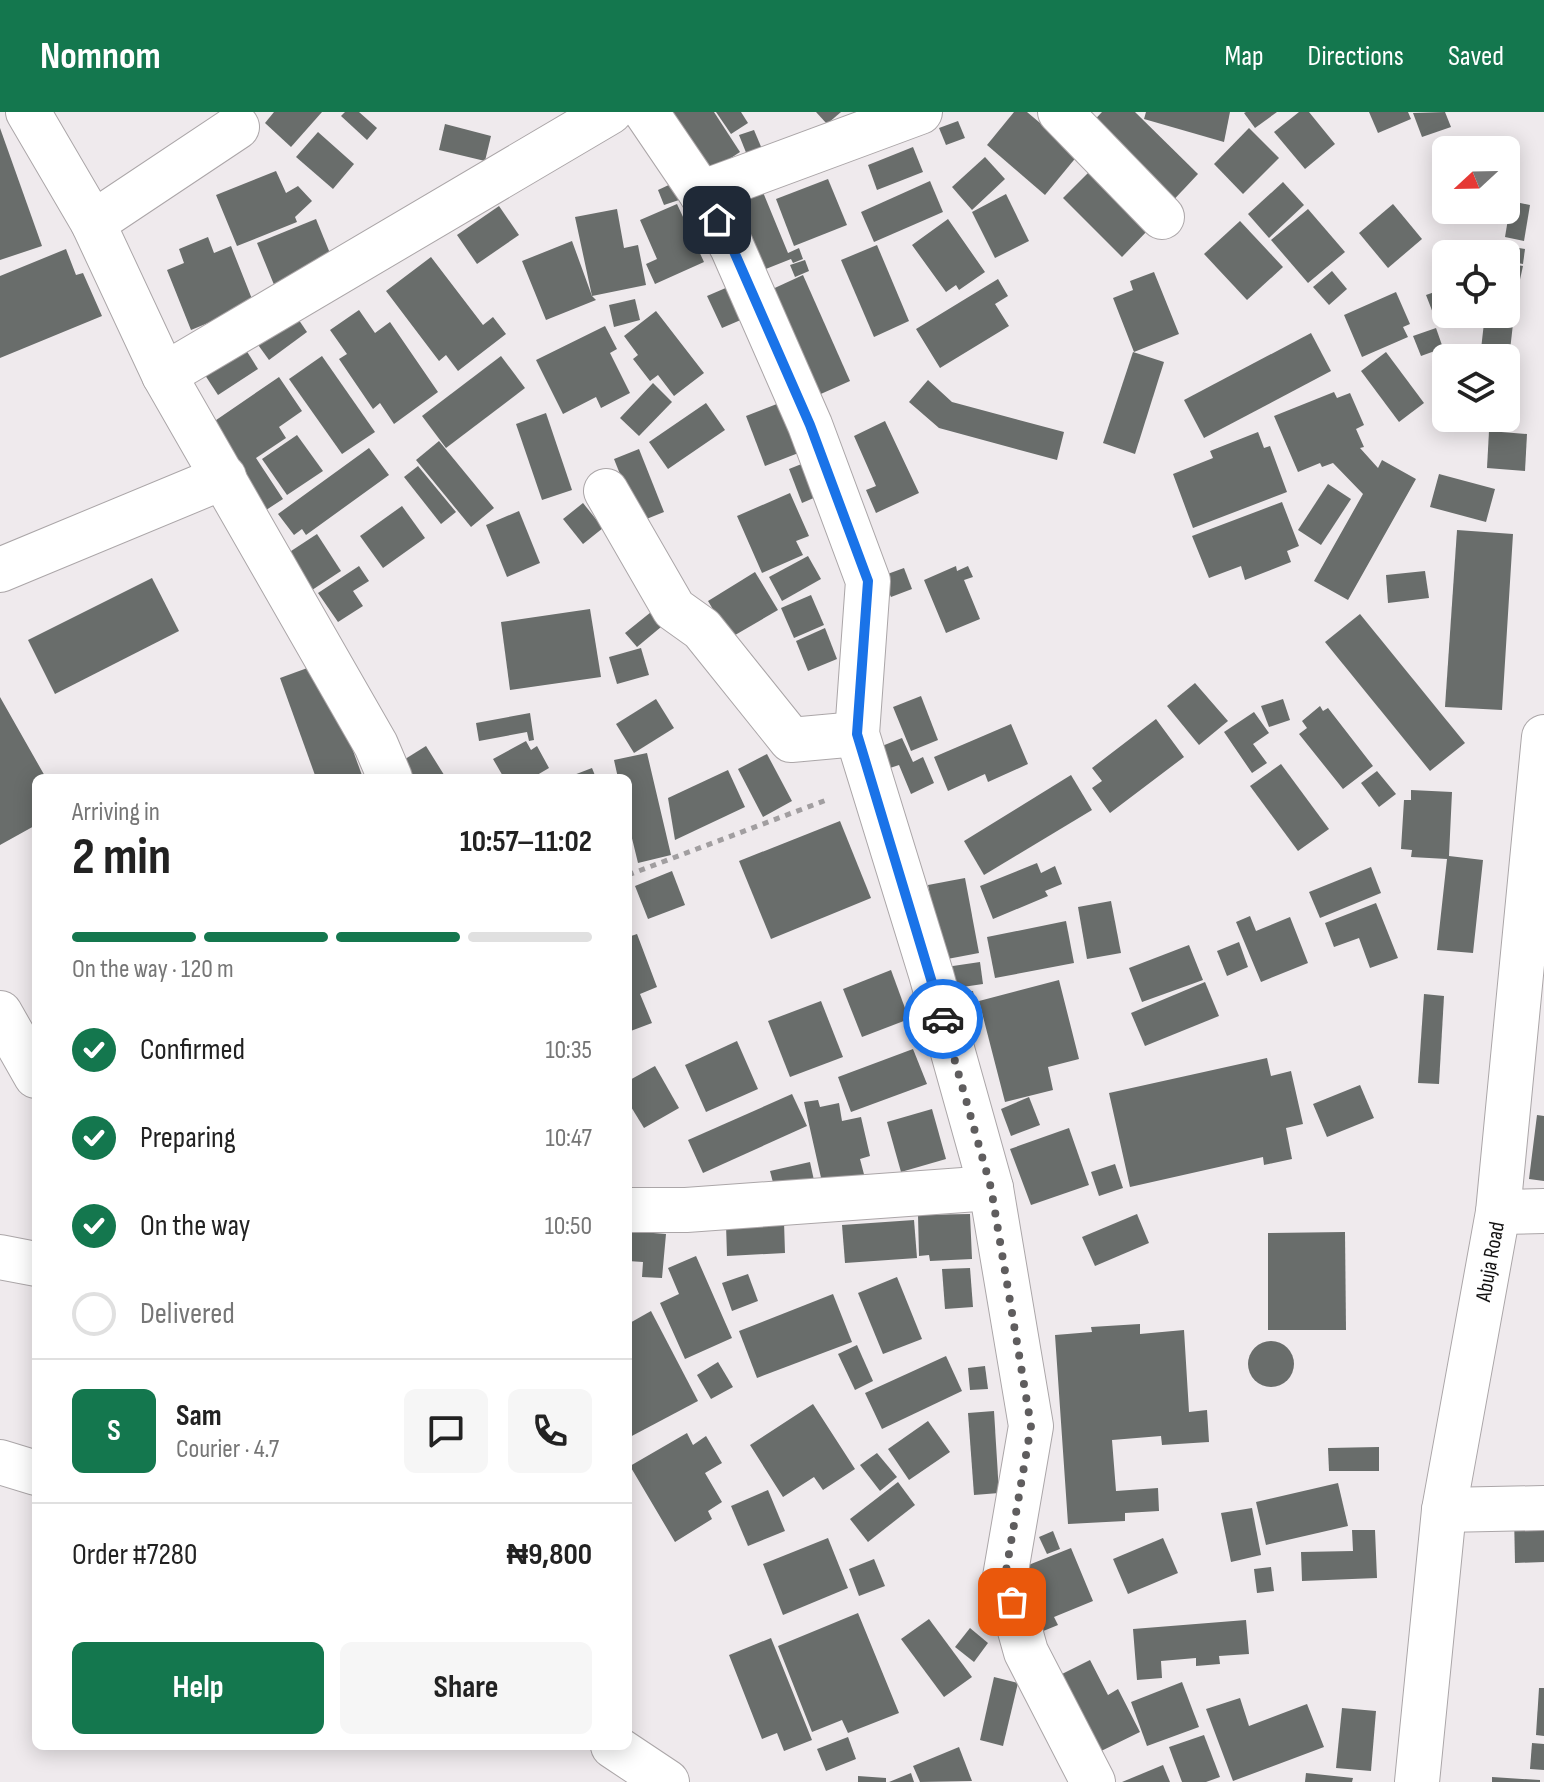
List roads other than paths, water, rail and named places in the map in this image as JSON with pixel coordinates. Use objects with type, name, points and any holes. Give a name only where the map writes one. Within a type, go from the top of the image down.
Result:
[{"type":"street","points":[[28,112],[93,223],[164,375],[376,745],[388,774]]},
{"type":"street","points":[[164,375],[610,112]]},
{"type":"street","points":[[646,112],[701,193],[732,247],[810,425],[868,581],[857,734],[931,974],[991,1188],[1031,1426],[1005,1577],[1026,1652],[1093,1782]]},
{"type":"street","points":[[701,193],[920,112]]},
{"type":"street","points":[[1060,112],[1162,217]]},
{"type":"street","points":[[93,223],[237,127]]},
{"type":"street","points":[[0,570],[224,477]]},
{"type":"street","points":[[606,491],[674,609],[702,629],[791,740],[857,734]]},
{"type":"street","name":"Abuja Road","points":[[1417,1782],[1444,1510],[1498,1212],[1544,737]]},
{"type":"street","points":[[0,1013],[32,1069]]},
{"type":"street","points":[[632,1210],[686,1210],[991,1188]]},
{"type":"street","points":[[1498,1212],[1544,1211]]},
{"type":"street","points":[[0,1257],[32,1263]]},
{"type":"street","points":[[0,1462],[32,1472]]},
{"type":"street","points":[[1444,1510],[1544,1508]]},
{"type":"street","points":[[619,1750],[667,1782]]}]
